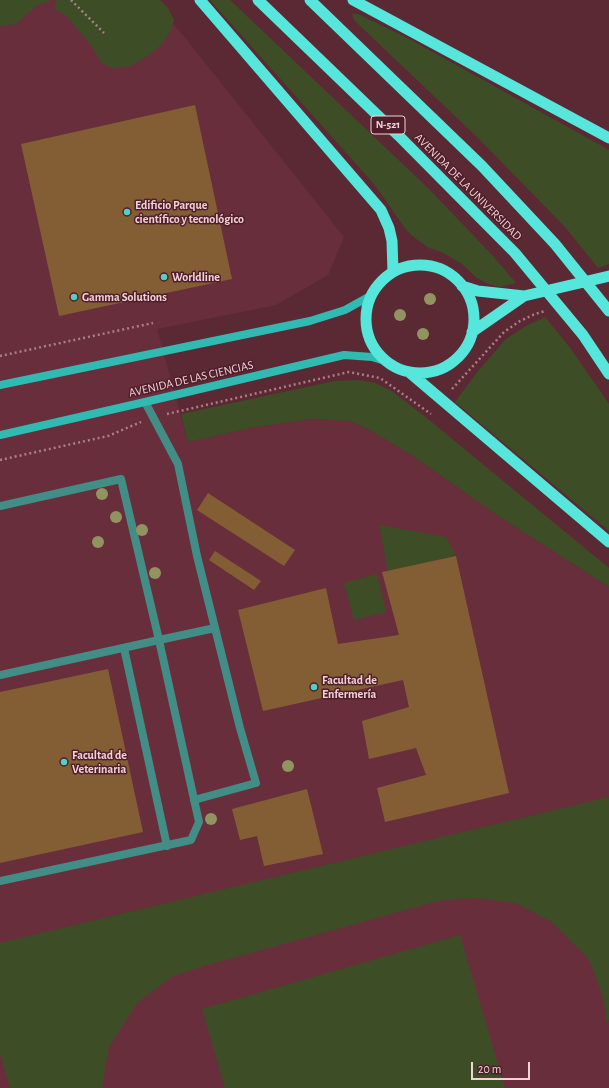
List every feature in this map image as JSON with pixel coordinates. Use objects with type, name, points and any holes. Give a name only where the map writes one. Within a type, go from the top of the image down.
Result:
[{"type":"highway","points":[[200,0],[382,210],[392,241],[393,272]]},
{"type":"highway","name":"AVENIDA DE LA UNIVERSIDAD","points":[[258,0],[398,135],[515,253],[583,335],[609,374]]},
{"type":"highway","name":"AVENIDA DE LA UNIVERSIDAD","points":[[310,0],[482,166],[555,244],[609,311]]},
{"type":"highway","points":[[353,0],[609,138]]},
{"type":"highway","points":[[408,266],[430,266],[446,272],[455,278],[462,286],[469,296],[473,308],[474,320],[468,343],[455,360],[434,371],[422,373],[409,372],[388,362],[377,351],[371,342],[366,326],[367,310],[375,289],[393,272],[408,266]]},
{"type":"highway","points":[[462,286],[478,291],[524,296],[609,276]]},
{"type":"highway","points":[[472,332],[524,296]]},
{"type":"highway","points":[[409,372],[609,542]]},
{"type":"main road","points":[[0,385],[310,321],[345,310],[372,295]]},
{"type":"main road","name":"AVENIDA DE LAS CIENCIAS","points":[[0,435],[344,355],[372,357],[388,362]]},
{"type":"street","points":[[145,402],[178,464],[197,556],[240,728],[256,783],[194,800]]},
{"type":"street","points":[[0,506],[121,478],[159,640],[199,822],[191,840],[0,881]]},
{"type":"street","points":[[0,675],[215,628]]},
{"type":"street","points":[[124,648],[167,846]]},
{"type":"path","points":[[71,0],[104,33]]},
{"type":"path","points":[[0,460],[108,436],[153,417],[349,372],[380,378],[432,414],[442,400],[504,332],[520,321],[535,314],[550,310]]},
{"type":"path","points":[[0,356],[153,323]]},
{"type":"shaded area","points":[[0,0],[151,0],[182,34],[344,237],[328,275],[276,305],[157,329],[188,442],[255,427],[313,419],[349,421],[368,429],[413,456],[497,515],[609,587],[609,1088],[0,1088]]},
{"type":"green space","points":[[0,0],[52,0],[36,6],[16,24],[0,26]]},
{"type":"green space","points":[[57,0],[160,0],[168,8],[174,20],[170,32],[162,44],[148,56],[128,67],[111,68],[101,62],[93,48],[67,16],[54,8]]},
{"type":"green space","points":[[210,0],[230,0],[429,189],[493,256],[516,283],[500,287],[488,284],[477,278],[462,264],[442,252],[429,248],[407,231],[374,184]]},
{"type":"green space","points":[[352,14],[358,14],[411,40],[609,150],[609,264],[598,268],[566,228],[479,139],[354,20]]},
{"type":"green space","points":[[545,317],[571,349],[609,404],[609,531],[455,402],[478,371],[506,339],[526,326]]},
{"type":"green space","points":[[359,380],[375,383],[393,392],[609,568],[609,587],[497,515],[413,456],[368,429],[349,421],[313,419],[255,427],[188,442],[181,414],[335,381]]},
{"type":"green space","points":[[379,525],[446,537],[456,556],[388,571]]},
{"type":"green space","points":[[377,574],[386,612],[354,620],[344,583]]},
{"type":"green space","points":[[609,797],[609,1020],[606,1022],[604,1000],[589,959],[552,922],[516,903],[475,898],[438,901],[173,976],[137,1003],[109,1047],[102,1088],[10,1088],[0,1054],[0,943]]},
{"type":"green space","points":[[460,935],[505,1088],[225,1088],[202,1009]]},
{"type":"building","name":"Edificio Parque científico y tecnológico","points":[[195,105],[232,279],[59,316],[21,144]]},
{"type":"building","points":[[208,493],[295,550],[284,566],[197,510]]},
{"type":"building","points":[[215,551],[261,581],[254,590],[209,560]]},
{"type":"building","name":"Facultad de Enfermería","points":[[456,556],[509,793],[385,822],[377,788],[426,775],[416,748],[369,759],[362,721],[409,707],[403,680],[263,711],[238,610],[326,588],[338,644],[399,635],[382,572]]},
{"type":"building","name":"Facultad de Veterinaria","points":[[108,669],[143,832],[0,863],[0,692]]},
{"type":"building","points":[[307,789],[323,854],[264,866],[257,836],[240,840],[232,809]]},
{"type":"place","name":"Edificio Parque científico y tecnológico","points":[[127,212]]},
{"type":"place","name":"Worldline","points":[[164,277]]},
{"type":"place","name":"Gamma Solutions","points":[[74,297]]},
{"type":"place","name":"Facultad de Enfermería","points":[[314,687]]},
{"type":"place","name":"Facultad de Veterinaria","points":[[64,762]]}]
